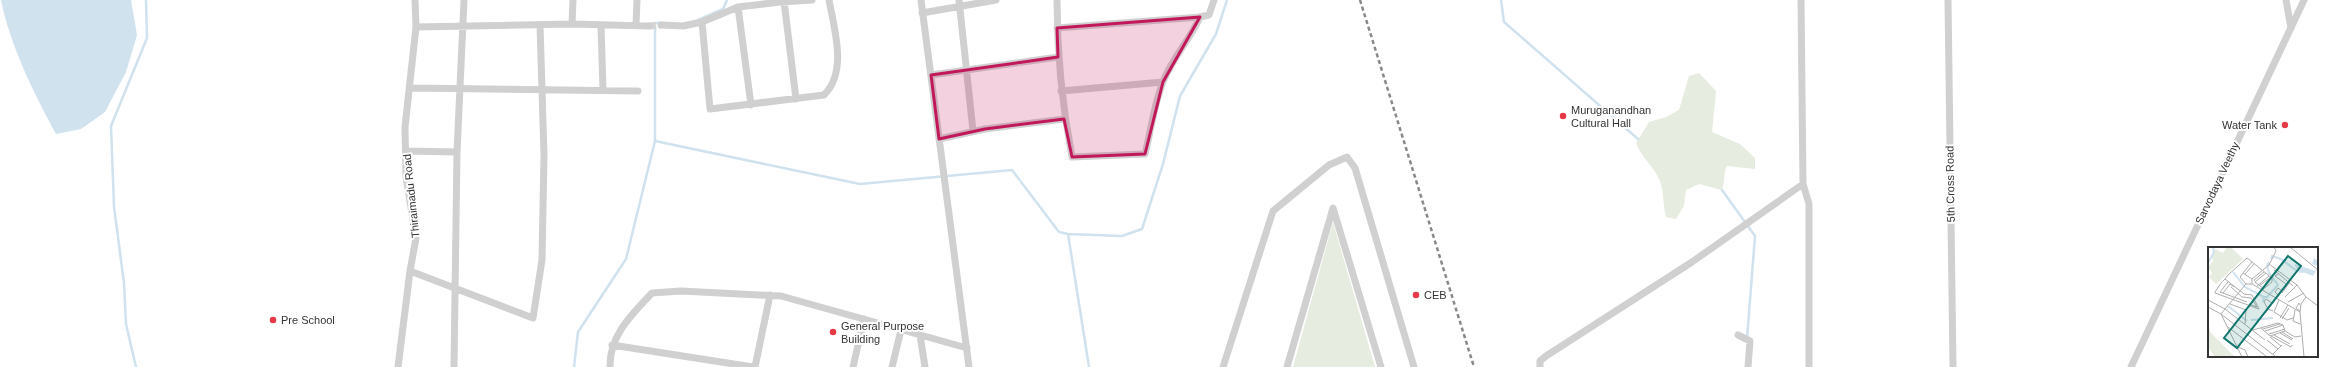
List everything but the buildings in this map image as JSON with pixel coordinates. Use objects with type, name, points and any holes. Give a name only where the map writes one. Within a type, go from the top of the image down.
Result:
[{"type":"street","name":"Thiraimadu Road","points":[[398,367],[410,270],[416,238],[406,177],[405,127],[416,27],[415,0]]},
{"type":"street","points":[[454,367],[457,152],[464,0]]},
{"type":"street","points":[[572,24],[573,0]]},
{"type":"street","points":[[636,0],[636,25]]},
{"type":"street","points":[[661,25],[683,26],[702,22],[738,8],[784,1],[812,0]]},
{"type":"street","points":[[702,22],[710,109],[824,95],[832,88],[837,67],[837,48],[829,0]]},
{"type":"street","points":[[921,0],[969,367]]},
{"type":"street","points":[[922,13],[959,3],[996,0]]},
{"type":"street","points":[[1057,0],[1058,57],[1061,71],[1061,91],[1064,119],[1072,157],[1146,154],[1163,82],[1180,49],[1193,32],[1200,18]]},
{"type":"street","points":[[1057,28],[1200,18],[1209,15],[1214,0]]},
{"type":"street","points":[[1801,0],[1802,184],[1809,204],[1809,367]]},
{"type":"street","name":"5th Cross Road","points":[[1948,0],[1953,367]]},
{"type":"street","points":[[2286,0],[2291,28]]},
{"type":"street","name":"Sarvodaya Veethy","points":[[2132,367],[2304,0]]},
{"type":"street","points":[[784,1],[796,99]]},
{"type":"street","points":[[959,3],[968,70],[973,131]]},
{"type":"street","points":[[738,8],[750,105]]},
{"type":"street","points":[[416,27],[572,24],[649,26]]},
{"type":"street","points":[[410,270],[534,318],[542,260],[544,155],[540,25]]},
{"type":"street","points":[[601,25],[603,90]]},
{"type":"street","points":[[931,75],[1058,57]]},
{"type":"street","points":[[1061,91],[1163,82]]},
{"type":"street","points":[[410,88],[603,90],[638,92]]},
{"type":"street","points":[[939,139],[973,131],[1064,119]]},
{"type":"street","points":[[406,151],[457,152]]},
{"type":"street","points":[[1223,367],[1273,211],[1329,165],[1347,158],[1355,168],[1414,367]]},
{"type":"street","points":[[1540,367],[1540,361],[1546,356],[1692,262],[1802,184]]},
{"type":"street","points":[[1287,367],[1333,208],[1381,367]]},
{"type":"street","points":[[610,367],[609,353],[612,345],[630,316],[652,293],[681,291],[781,296],[967,348]]},
{"type":"street","points":[[612,345],[754,367],[770,295]]},
{"type":"street","points":[[853,367],[864,319]]},
{"type":"street","points":[[892,367],[900,330]]},
{"type":"street","points":[[1738,335],[1750,341],[1748,367]]},
{"type":"street","points":[[920,336],[925,367]]},
{"type":"highlighted area","points":[[1200,17],[1163,82],[1145,154],[1072,157],[1064,119],[985,129],[939,139],[931,75],[1058,57],[1057,28]]},
{"type":"shaded area","points":[[1699,73],[1716,91],[1712,132],[1740,144],[1755,158],[1755,169],[1727,166],[1722,190],[1699,184],[1686,190],[1684,206],[1676,219],[1666,217],[1660,180],[1640,152],[1636,143],[1649,122],[1666,117],[1679,110],[1689,76]]},
{"type":"shaded area","points":[[1333,222],[1375,367],[1293,367]]},
{"type":"water","points":[[1,0],[131,0],[137,35],[126,72],[105,112],[81,129],[56,134],[39,103],[17,52],[10,34]]},
{"type":"waterway","points":[[136,367],[126,324],[124,283],[114,207],[111,126],[147,38],[146,0]]},
{"type":"waterway","points":[[698,20],[723,9],[727,0]]},
{"type":"waterway","points":[[1089,367],[1068,234],[1122,236],[1142,229],[1163,164],[1180,96],[1216,34],[1227,0]]},
{"type":"waterway","points":[[1501,0],[1504,22],[1638,139]]},
{"type":"waterway","points":[[655,141],[655,23],[661,23]]},
{"type":"waterway","points":[[574,367],[578,332],[626,259],[655,141],[860,184],[1012,170],[1059,232],[1068,234]]},
{"type":"waterway","points":[[1722,190],[1755,236],[1747,339]]},
{"type":"tunnel","points":[[649,26],[661,25]]},
{"type":"railway","points":[[1360,0],[1474,367]]},
{"type":"place","name":"Muruganandhan Cultural Hall","points":[[1563,116]]},
{"type":"place","name":"Water Tank","points":[[2285,125]]},
{"type":"place","name":"CEB","points":[[1416,295]]},
{"type":"place","name":"Pre School","points":[[273,320]]},
{"type":"place","name":"General Purpose Building","points":[[833,332]]}]
